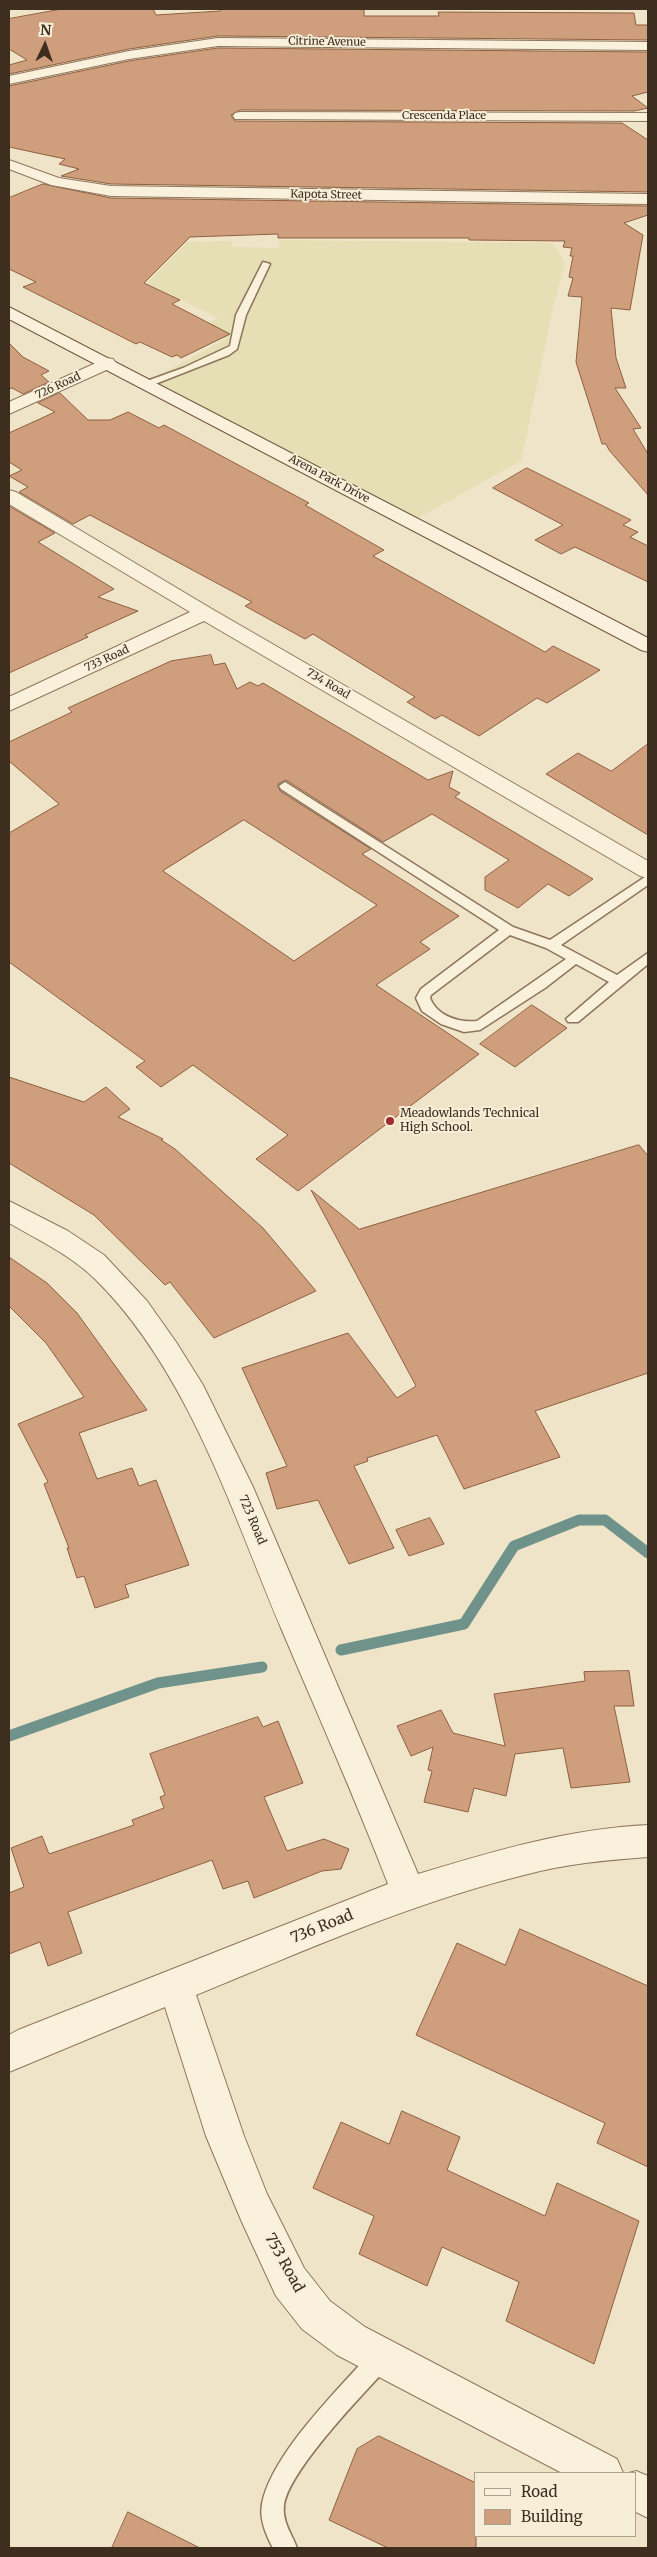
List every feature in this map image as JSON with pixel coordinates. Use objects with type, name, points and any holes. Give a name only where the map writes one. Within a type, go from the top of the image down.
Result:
[{"type":"street","name":"Citrine Avenue","points":[[9,80],[128,55],[218,42],[648,46]]},
{"type":"street","name":"Crescenda Place","points":[[240,116],[648,117]]},
{"type":"street","name":"Kapota Street","points":[[9,164],[25,172],[64,184],[111,191],[648,199]]},
{"type":"street","points":[[9,178],[25,172]]},
{"type":"street","name":"Arena Park Drive","points":[[9,312],[648,646]]},
{"type":"street","name":"726 Road","points":[[9,409],[107,363]]},
{"type":"street","name":"734 Road","points":[[9,496],[205,613],[648,871]]},
{"type":"street","name":"733 Road","points":[[9,705],[205,613]]},
{"type":"street","name":"723 Road","points":[[9,1211],[61,1239],[104,1271],[145,1320],[197,1400],[243,1499],[408,1892]]},
{"type":"street","name":"736 Road","points":[[9,2054],[31,2043],[408,1892],[524,1858],[609,1844],[648,1841]]},
{"type":"street","name":"753 Road","points":[[175,1985],[225,2136],[254,2207],[290,2282],[316,2316],[351,2341],[601,2472]]},
{"type":"lane","points":[[147,384],[208,362],[234,347],[241,316],[266,264]]},
{"type":"lane","points":[[285,786],[508,930],[552,945],[618,981]]},
{"type":"lane","points":[[552,945],[648,879]]},
{"type":"lane","points":[[508,930],[426,992],[423,998],[427,1008],[456,1025],[464,1027],[480,1025],[540,985],[577,957]]},
{"type":"lane","points":[[574,1019],[648,957]]},
{"type":"lane","points":[[286,2548],[275,2531],[273,2505],[280,2482],[294,2462],[382,2357]]},
{"type":"shaded area","points":[[280,240],[553,243],[565,263],[553,308],[521,461],[412,521],[146,382],[226,339],[201,327],[218,318],[147,283],[187,242],[231,241],[232,247],[278,248]]},
{"type":"building","points":[[62,9],[153,9],[156,15],[220,11],[220,9],[364,9],[364,16],[439,16],[438,12],[634,13],[636,25],[648,25],[648,40],[218,36],[129,49],[9,74],[9,65],[27,60],[9,49],[9,19]]},
{"type":"building","points":[[218,48],[648,52],[648,92],[632,96],[648,108],[634,111],[240,110],[231,115],[235,121],[622,123],[648,140],[648,192],[111,184],[61,176],[79,169],[59,164],[65,159],[9,147],[9,86],[129,61]]},
{"type":"building","points":[[43,184],[111,198],[648,206],[648,215],[624,223],[643,235],[630,310],[611,308],[616,358],[626,388],[615,388],[641,428],[633,429],[648,454],[648,495],[606,444],[602,444],[576,362],[582,297],[568,296],[573,278],[569,277],[573,256],[570,256],[572,248],[563,247],[565,241],[469,240],[469,238],[278,238],[278,234],[190,237],[144,283],[180,300],[172,304],[230,334],[181,358],[177,355],[172,357],[140,342],[136,344],[23,287],[36,282],[9,269],[9,198]]},
{"type":"building","points":[[9,343],[23,357],[49,371],[41,375],[49,382],[23,394],[12,388],[9,389]]},
{"type":"building","points":[[60,393],[88,420],[110,420],[128,412],[159,428],[164,425],[309,503],[305,505],[384,550],[373,556],[545,652],[553,646],[600,670],[547,703],[537,698],[479,736],[442,715],[435,719],[407,702],[415,697],[313,634],[305,639],[245,606],[252,602],[90,515],[73,524],[19,492],[28,487],[9,476],[22,470],[9,462],[9,433],[55,412],[38,403]]},
{"type":"building","points":[[527,468],[631,520],[623,525],[638,532],[630,537],[648,546],[648,582],[575,547],[561,554],[535,540],[563,525],[493,488]]},
{"type":"building","points":[[9,506],[55,533],[38,542],[114,589],[98,597],[138,611],[85,635],[88,637],[9,673]]},
{"type":"building","points":[[211,655],[214,665],[225,663],[237,689],[250,682],[258,686],[263,683],[428,780],[453,771],[449,787],[460,793],[455,797],[593,879],[569,896],[548,884],[518,908],[485,890],[485,877],[509,860],[432,814],[383,842],[286,780],[278,784],[280,791],[371,849],[362,854],[459,916],[420,942],[430,949],[376,985],[479,1054],[298,1191],[256,1159],[288,1135],[193,1065],[161,1087],[136,1067],[145,1061],[9,962],[9,833],[59,804],[9,761],[9,742],[72,712],[68,708],[171,661]],"holes":[[[244,820],[377,905],[294,961],[163,871]]]},
{"type":"building","points":[[648,744],[648,835],[546,774],[578,753],[611,771]]},
{"type":"building","points":[[532,1005],[567,1028],[515,1067],[480,1044]]},
{"type":"building","points":[[9,1077],[84,1102],[106,1087],[130,1109],[118,1117],[163,1139],[161,1140],[175,1149],[263,1228],[316,1291],[214,1338],[170,1282],[165,1285],[94,1215],[9,1163]]},
{"type":"building","points":[[639,1145],[648,1156],[648,1373],[535,1411],[560,1457],[464,1489],[437,1435],[367,1458],[368,1461],[354,1466],[394,1548],[349,1564],[318,1500],[277,1509],[266,1473],[287,1466],[242,1368],[348,1333],[397,1398],[416,1386],[311,1190],[359,1229]]},
{"type":"building","points":[[9,1257],[47,1283],[77,1313],[147,1410],[79,1433],[97,1479],[132,1468],[139,1486],[156,1480],[189,1565],[125,1585],[129,1597],[95,1608],[84,1576],[77,1578],[67,1548],[69,1548],[44,1484],[48,1482],[18,1424],[84,1397],[46,1343],[9,1306]]},
{"type":"building","points":[[430,1518],[444,1544],[409,1556],[396,1530]]},
{"type":"building","points":[[629,1671],[634,1706],[614,1706],[630,1782],[571,1788],[563,1748],[515,1754],[506,1796],[474,1788],[468,1812],[424,1802],[432,1771],[428,1770],[433,1747],[411,1756],[397,1726],[441,1710],[453,1733],[505,1746],[494,1694],[585,1681],[584,1672]]},
{"type":"building","points":[[258,1717],[263,1727],[278,1721],[303,1783],[264,1797],[287,1851],[324,1839],[349,1849],[341,1869],[322,1871],[254,1898],[248,1881],[223,1889],[212,1860],[68,1912],[82,1953],[48,1966],[40,1942],[9,1954],[9,1893],[24,1887],[11,1848],[42,1836],[49,1854],[134,1825],[132,1820],[164,1808],[160,1797],[165,1795],[150,1754]]},
{"type":"building","points":[[520,1929],[648,1986],[648,2167],[597,2143],[605,2123],[416,2035],[457,1943],[505,1965]]},
{"type":"building","points":[[402,2111],[460,2137],[447,2170],[545,2216],[557,2183],[639,2221],[594,2364],[506,2321],[519,2282],[442,2247],[427,2286],[359,2254],[374,2216],[313,2188],[341,2122],[389,2144]]},
{"type":"building","points":[[379,2436],[474,2482],[474,2537],[476,2537],[476,2548],[388,2548],[329,2520],[357,2449]]},
{"type":"building","points":[[128,2512],[200,2548],[112,2548]]},
{"type":"waterway","points":[[341,1650],[464,1624],[514,1546],[579,1520],[605,1520],[648,1553]]},
{"type":"waterway","points":[[9,1736],[158,1683],[262,1667]]},
{"type":"place","name":"Meadowlands Technical High School.","points":[[390,1121]]}]
